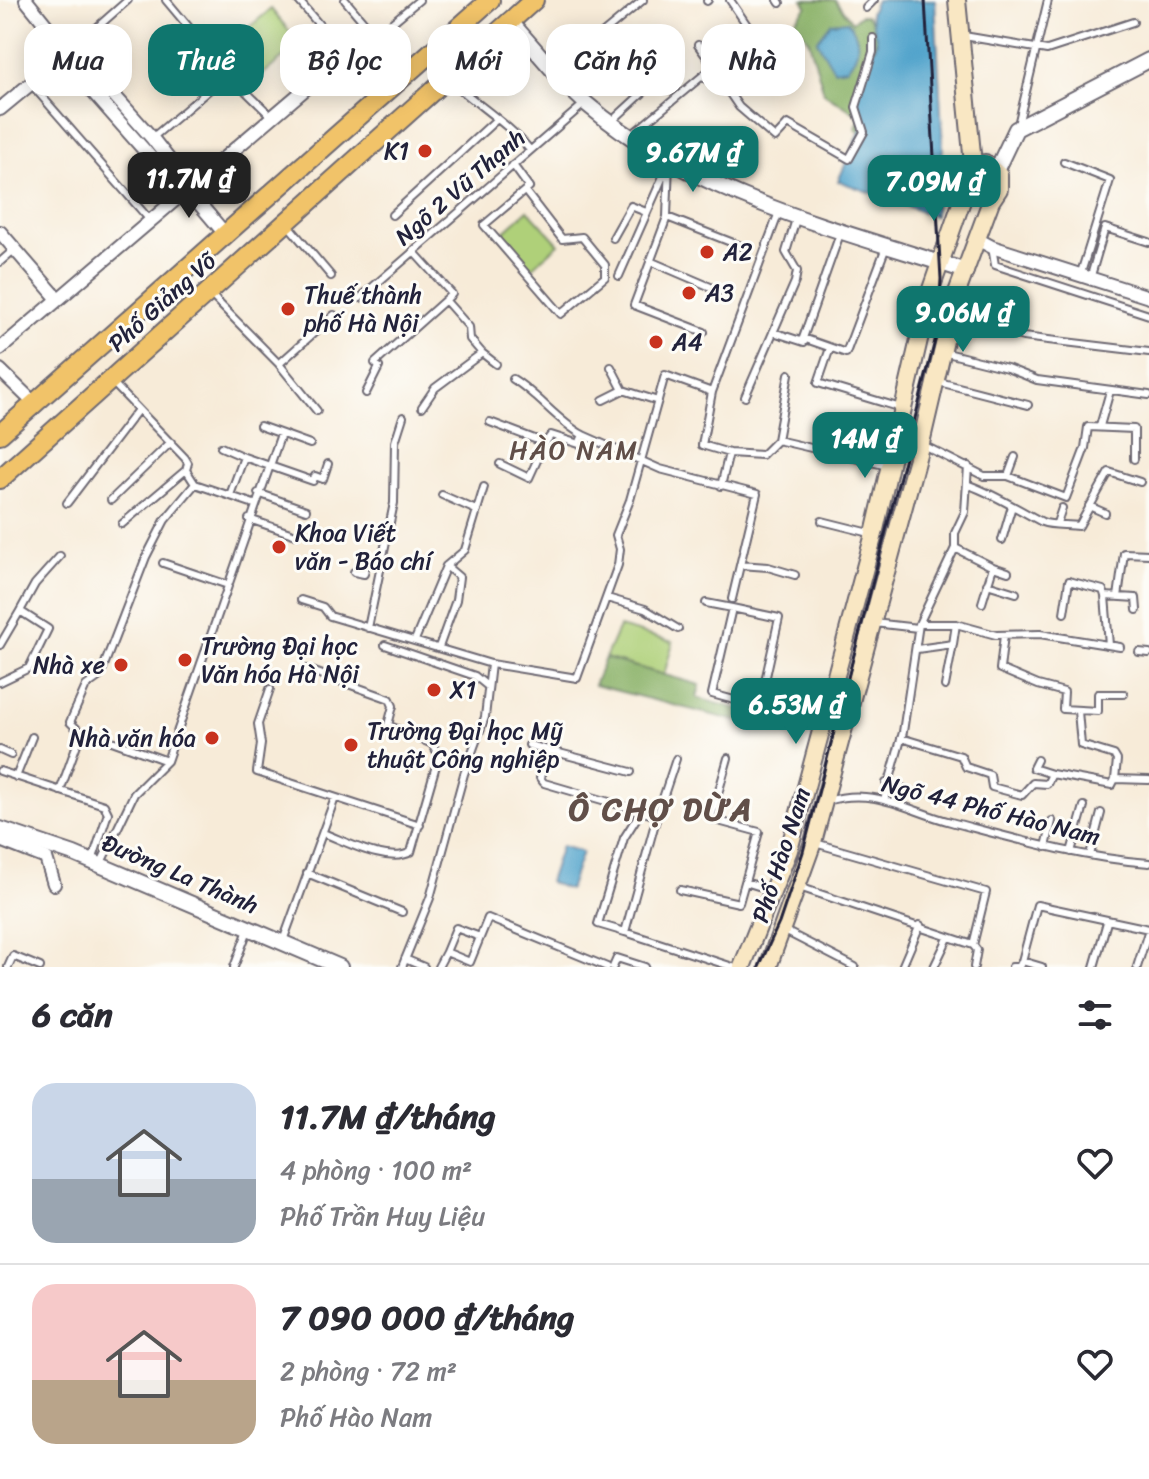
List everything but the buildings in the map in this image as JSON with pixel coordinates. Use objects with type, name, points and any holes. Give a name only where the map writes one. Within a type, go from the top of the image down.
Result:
[{"type":"main road","name":"Phố Giảng Võ","points":[[411,68],[490,0]]},
{"type":"main road","name":"Phố Giảng Võ","points":[[504,24],[534,0]]},
{"type":"main road","name":"Phố Hào Nam","points":[[742,967],[774,891],[803,796],[874,534],[930,292],[964,195],[962,180],[973,164],[957,0]]},
{"type":"main road","name":"Phố Giảng Võ","points":[[0,479],[427,93]]},
{"type":"main road","name":"Phố Giảng Võ","points":[[0,434],[379,96]]},
{"type":"main road","points":[[973,164],[985,163],[996,171]]},
{"type":"main road","name":"Phố Hào Nam","points":[[768,967],[813,842],[921,443],[951,317],[966,271],[984,243],[991,201],[999,189],[996,171]]},
{"type":"main road","points":[[964,195],[974,204],[991,201]]},
{"type":"main road","points":[[953,232],[984,243]]},
{"type":"main road","points":[[226,235],[247,257]]},
{"type":"main road","points":[[15,420],[39,445]]},
{"type":"main road","points":[[895,434],[921,443]]},
{"type":"main road","points":[[850,617],[871,622]]},
{"type":"main road","points":[[803,796],[824,802]]},
{"type":"street","points":[[26,0],[45,24]]},
{"type":"street","points":[[509,20],[546,61]]},
{"type":"street","points":[[996,171],[1016,129],[1149,60]]},
{"type":"street","points":[[0,109],[24,90]]},
{"type":"street","points":[[96,96],[168,177],[183,184]]},
{"type":"street","points":[[115,96],[152,138],[177,170],[183,184],[226,235]]},
{"type":"street","points":[[0,349],[149,219],[183,184],[295,96]]},
{"type":"street","points":[[578,96],[610,123],[669,161],[730,191],[886,247],[966,271]]},
{"type":"street","points":[[0,232],[58,299]]},
{"type":"street","points":[[984,243],[1149,297]]},
{"type":"street","points":[[0,370],[35,404]]},
{"type":"street","name":"Đường La Thành","points":[[0,829],[96,863],[340,967]]},
{"type":"street","points":[[0,840],[46,858],[54,884]]},
{"type":"lane","points":[[101,24],[128,0]]},
{"type":"lane","points":[[166,0],[186,24]]},
{"type":"lane","points":[[298,0],[319,24]]},
{"type":"lane","points":[[387,24],[419,0]]},
{"type":"lane","points":[[614,24],[643,0]]},
{"type":"lane","points":[[730,0],[746,24]]},
{"type":"lane","points":[[866,8],[874,0]]},
{"type":"lane","points":[[1016,129],[1048,0]]},
{"type":"lane","points":[[348,1],[365,24]]},
{"type":"lane","points":[[960,36],[1047,50],[1133,22]]},
{"type":"lane","points":[[731,96],[739,107],[775,138],[788,124],[849,159],[864,132],[856,107],[873,52],[873,38]]},
{"type":"lane","points":[[698,45],[701,49]]},
{"type":"lane","points":[[630,136],[701,80]]},
{"type":"lane","points":[[41,96],[149,219]]},
{"type":"lane","points":[[152,138],[202,96]]},
{"type":"lane","points":[[251,96],[271,116]]},
{"type":"lane","points":[[470,96],[513,129],[530,150]]},
{"type":"lane","points":[[610,123],[639,96]]},
{"type":"lane","name":"Ngõ 2 Vũ Thạnh","points":[[360,298],[585,103]]},
{"type":"lane","points":[[392,215],[497,119]]},
{"type":"lane","points":[[619,276],[669,161]]},
{"type":"lane","points":[[669,161],[665,201],[667,217],[634,305],[704,332]]},
{"type":"lane","points":[[1064,162],[1110,180],[1085,278]]},
{"type":"lane","points":[[513,165],[529,185],[484,225],[561,314],[605,277],[605,265],[582,237],[562,239],[525,191]]},
{"type":"lane","points":[[613,238],[631,206],[646,212]]},
{"type":"lane","points":[[780,209],[712,392],[702,445],[729,453],[762,455],[777,440],[789,374]]},
{"type":"lane","points":[[745,397],[795,282],[797,271],[786,252],[797,215]]},
{"type":"lane","points":[[667,217],[746,248]]},
{"type":"lane","points":[[286,222],[331,276]]},
{"type":"lane","points":[[1085,278],[1105,228],[1149,242]]},
{"type":"lane","points":[[829,350],[803,338],[842,230]]},
{"type":"lane","points":[[984,243],[995,265],[1149,315]]},
{"type":"lane","points":[[773,332],[846,353],[886,247]]},
{"type":"lane","points":[[0,262],[15,249]]},
{"type":"lane","points":[[366,393],[379,367],[375,363],[452,294],[413,251]]},
{"type":"lane","points":[[650,261],[720,291]]},
{"type":"lane","points":[[209,292],[279,364],[317,411]]},
{"type":"lane","points":[[446,301],[469,327],[470,339],[496,364]]},
{"type":"lane","points":[[279,364],[334,315]]},
{"type":"lane","points":[[951,317],[1023,337],[1149,352]]},
{"type":"lane","points":[[829,350],[818,383],[901,408]]},
{"type":"lane","points":[[943,352],[1007,368],[1037,380],[1063,380],[1082,388],[1149,395]]},
{"type":"lane","points":[[422,407],[435,388],[482,353]]},
{"type":"lane","points":[[611,367],[623,390]]},
{"type":"lane","points":[[301,600],[323,607],[330,616],[491,664],[577,678],[618,565],[620,549],[616,535],[642,459],[665,375],[712,392]]},
{"type":"lane","points":[[513,379],[533,391],[567,426],[583,435],[660,469],[757,494],[732,599]]},
{"type":"lane","points":[[111,380],[188,463],[186,470],[122,524]]},
{"type":"lane","points":[[936,381],[1028,405]]},
{"type":"lane","points":[[603,400],[623,390],[658,401]]},
{"type":"lane","points":[[1100,426],[1110,391]]},
{"type":"lane","points":[[67,503],[137,411]]},
{"type":"lane","points":[[368,628],[394,503],[395,442],[403,417]]},
{"type":"lane","points":[[490,422],[545,443]]},
{"type":"lane","points":[[260,426],[310,444]]},
{"type":"lane","points":[[921,443],[984,476],[1008,476],[1066,498],[1085,448],[1088,427],[1134,429],[1134,459]]},
{"type":"lane","points":[[96,863],[134,794],[167,761],[254,504],[281,434]]},
{"type":"lane","points":[[500,464],[529,478],[551,435],[579,444],[583,435]]},
{"type":"lane","points":[[777,440],[888,466]]},
{"type":"lane","points":[[111,500],[171,442]]},
{"type":"lane","points":[[221,447],[313,481],[315,476],[323,479],[328,464]]},
{"type":"lane","points":[[721,486],[729,453]]},
{"type":"lane","points":[[230,495],[244,457]]},
{"type":"lane","points":[[1008,476],[1015,457]]},
{"type":"lane","points":[[885,797],[886,783],[901,738],[917,649],[918,626],[955,548],[955,533],[965,512],[968,466]]},
{"type":"lane","points":[[186,470],[195,484],[254,504]]},
{"type":"lane","points":[[969,485],[1005,499],[1041,521],[1079,526],[1109,472],[1140,482]]},
{"type":"lane","points":[[60,791],[81,733],[70,722],[86,686],[100,676],[130,591],[165,520],[195,484]]},
{"type":"lane","points":[[415,640],[446,566],[465,550],[484,487]]},
{"type":"lane","points":[[258,493],[306,510]]},
{"type":"lane","points":[[442,495],[476,510]]},
{"type":"lane","points":[[1002,540],[1012,506]]},
{"type":"lane","points":[[1089,506],[1105,513]]},
{"type":"lane","points":[[1057,523],[1062,508]]},
{"type":"lane","points":[[822,521],[874,534]]},
{"type":"lane","points":[[248,522],[296,535]]},
{"type":"lane","points":[[955,548],[1008,572]]},
{"type":"lane","points":[[1118,597],[1124,553],[1149,554]]},
{"type":"lane","points":[[0,645],[35,584],[60,556]]},
{"type":"lane","points":[[163,563],[228,585]]},
{"type":"lane","points":[[354,572],[364,574],[366,563],[381,565]]},
{"type":"lane","points":[[740,565],[768,567],[795,575]]},
{"type":"lane","points":[[439,647],[456,600],[459,577],[446,566]]},
{"type":"lane","points":[[982,603],[993,567]]},
{"type":"lane","points":[[1064,613],[1069,581],[1103,590],[1109,645]]},
{"type":"lane","points":[[987,584],[1016,593]]},
{"type":"lane","points":[[1105,596],[1136,598],[1137,610]]},
{"type":"lane","points":[[607,598],[645,609],[678,629]]},
{"type":"lane","points":[[706,603],[779,618],[759,708]]},
{"type":"lane","points":[[732,608],[712,694],[823,724]]},
{"type":"lane","points":[[0,682],[29,668],[48,629],[20,611]]},
{"type":"lane","points":[[871,622],[918,626],[956,624],[1004,635],[1040,634],[1120,647]]},
{"type":"lane","points":[[945,686],[956,624]]},
{"type":"lane","points":[[1004,635],[1000,669],[1064,692],[1063,709],[1098,711],[1098,694],[1124,694]]},
{"type":"lane","points":[[917,649],[953,644]]},
{"type":"lane","points":[[385,645],[475,676],[486,685]]},
{"type":"lane","points":[[1139,652],[1149,653]]},
{"type":"lane","points":[[402,967],[437,876],[460,787],[485,717],[486,685],[491,664]]},
{"type":"lane","points":[[306,669],[390,699],[393,706],[388,725],[437,748],[439,755],[411,852],[406,855],[375,851],[323,833]]},
{"type":"lane","points":[[270,689],[258,724],[261,744],[255,769],[420,825]]},
{"type":"lane","points":[[1037,760],[1033,768],[1112,785],[1117,760],[1114,755],[1081,745],[1078,711]]},
{"type":"lane","points":[[87,732],[167,761]]},
{"type":"lane","points":[[16,777],[32,737]]},
{"type":"lane","points":[[901,738],[961,756],[966,767],[990,775],[992,787],[1022,795],[1033,783],[1047,784],[1052,774]]},
{"type":"lane","points":[[529,745],[631,772]]},
{"type":"lane","points":[[0,750],[11,755]]},
{"type":"lane","points":[[548,750],[541,781],[657,816]]},
{"type":"lane","points":[[680,890],[739,903],[759,832],[711,819],[728,758]]},
{"type":"lane","points":[[625,932],[676,759]]},
{"type":"lane","points":[[0,771],[107,809],[96,863]]},
{"type":"lane","points":[[1115,779],[1149,780]]},
{"type":"lane","points":[[886,783],[908,790]]},
{"type":"lane","name":"Ngõ 44 Phố Hào Nam","points":[[824,802],[885,797],[916,813],[1018,836],[1046,847],[1149,863]]},
{"type":"lane","points":[[282,942],[335,798]]},
{"type":"lane","points":[[1071,852],[1084,806]]},
{"type":"lane","points":[[641,811],[624,838],[598,924],[733,967]]},
{"type":"lane","points":[[1090,855],[1101,813]]},
{"type":"lane","points":[[1046,847],[1052,821]]},
{"type":"lane","points":[[813,842],[986,892],[973,945]]},
{"type":"lane","points":[[307,873],[402,912]]},
{"type":"lane","points":[[745,882],[774,891]]},
{"type":"lane","points":[[799,887],[973,945],[977,950],[974,967]]},
{"type":"lane","points":[[1012,967],[1019,967],[1022,961],[1037,905],[1149,929],[1137,967]]},
{"type":"lane","points":[[446,952],[470,962],[488,918],[610,967],[617,958],[645,967]]},
{"type":"lane","points":[[1094,967],[1107,922]]},
{"type":"lane","points":[[902,967],[920,925]]},
{"type":"lane","points":[[234,967],[249,927]]},
{"type":"lane","points":[[438,967],[456,928],[480,937]]},
{"type":"lane","points":[[783,930],[855,967]]},
{"type":"lane","points":[[934,967],[948,938]]},
{"type":"lane","points":[[4,966],[13,956],[40,967]]},
{"type":"lane","points":[[405,959],[424,967]]},
{"type":"lane","points":[[1022,961],[1042,967]]},
{"type":"green space","points":[[803,0],[835,0],[852,22],[860,15],[866,15],[874,25],[875,44],[857,94],[862,117],[860,132],[855,129],[861,117],[824,93],[805,35],[805,24],[795,21],[807,6]]},
{"type":"green space","points":[[271,9],[283,24],[280,24],[280,60],[264,73],[264,24],[253,24]]},
{"type":"green space","points":[[528,210],[559,244],[531,269],[500,235]]},
{"type":"green space","points":[[619,627],[673,642],[664,675],[605,658]]},
{"type":"green space","points":[[605,658],[700,685],[697,698],[798,725],[796,736],[594,685]]},
{"type":"water","points":[[876,0],[935,0],[943,148],[934,216],[838,181],[863,125],[856,94],[877,42],[870,13]]},
{"type":"water","points":[[847,21],[855,33],[857,50],[847,68],[834,70],[817,41],[831,23]]},
{"type":"water","points":[[561,846],[582,852],[569,890],[549,882]]},
{"type":"railway","points":[[759,967],[779,923],[803,852],[938,329],[941,279],[925,0]]},
{"type":"place","name":"K1","points":[[425,151]]},
{"type":"place","name":"A2","points":[[707,252]]},
{"type":"place","name":"A3","points":[[689,293]]},
{"type":"place","name":"Thuế thành phố Hà Nội","points":[[288,309]]},
{"type":"place","name":"A4","points":[[656,342]]},
{"type":"place","name":"Khoa Viết văn - Báo chí","points":[[279,547]]},
{"type":"place","name":"Trường Đại học Văn hóa Hà Nội","points":[[185,660]]},
{"type":"place","name":"Nhà xe","points":[[121,665]]},
{"type":"place","name":"X1","points":[[434,690]]},
{"type":"place","name":"Nhà văn hóa","points":[[212,738]]},
{"type":"place","name":"Trường Đại học Mỹ thuật Công nghiệp","points":[[351,745]]},
{"type":"district","name":"HÀO NAM","points":[[574,450]]},
{"type":"district","name":"Ô CHỢ DỪA","points":[[661,809]]}]
